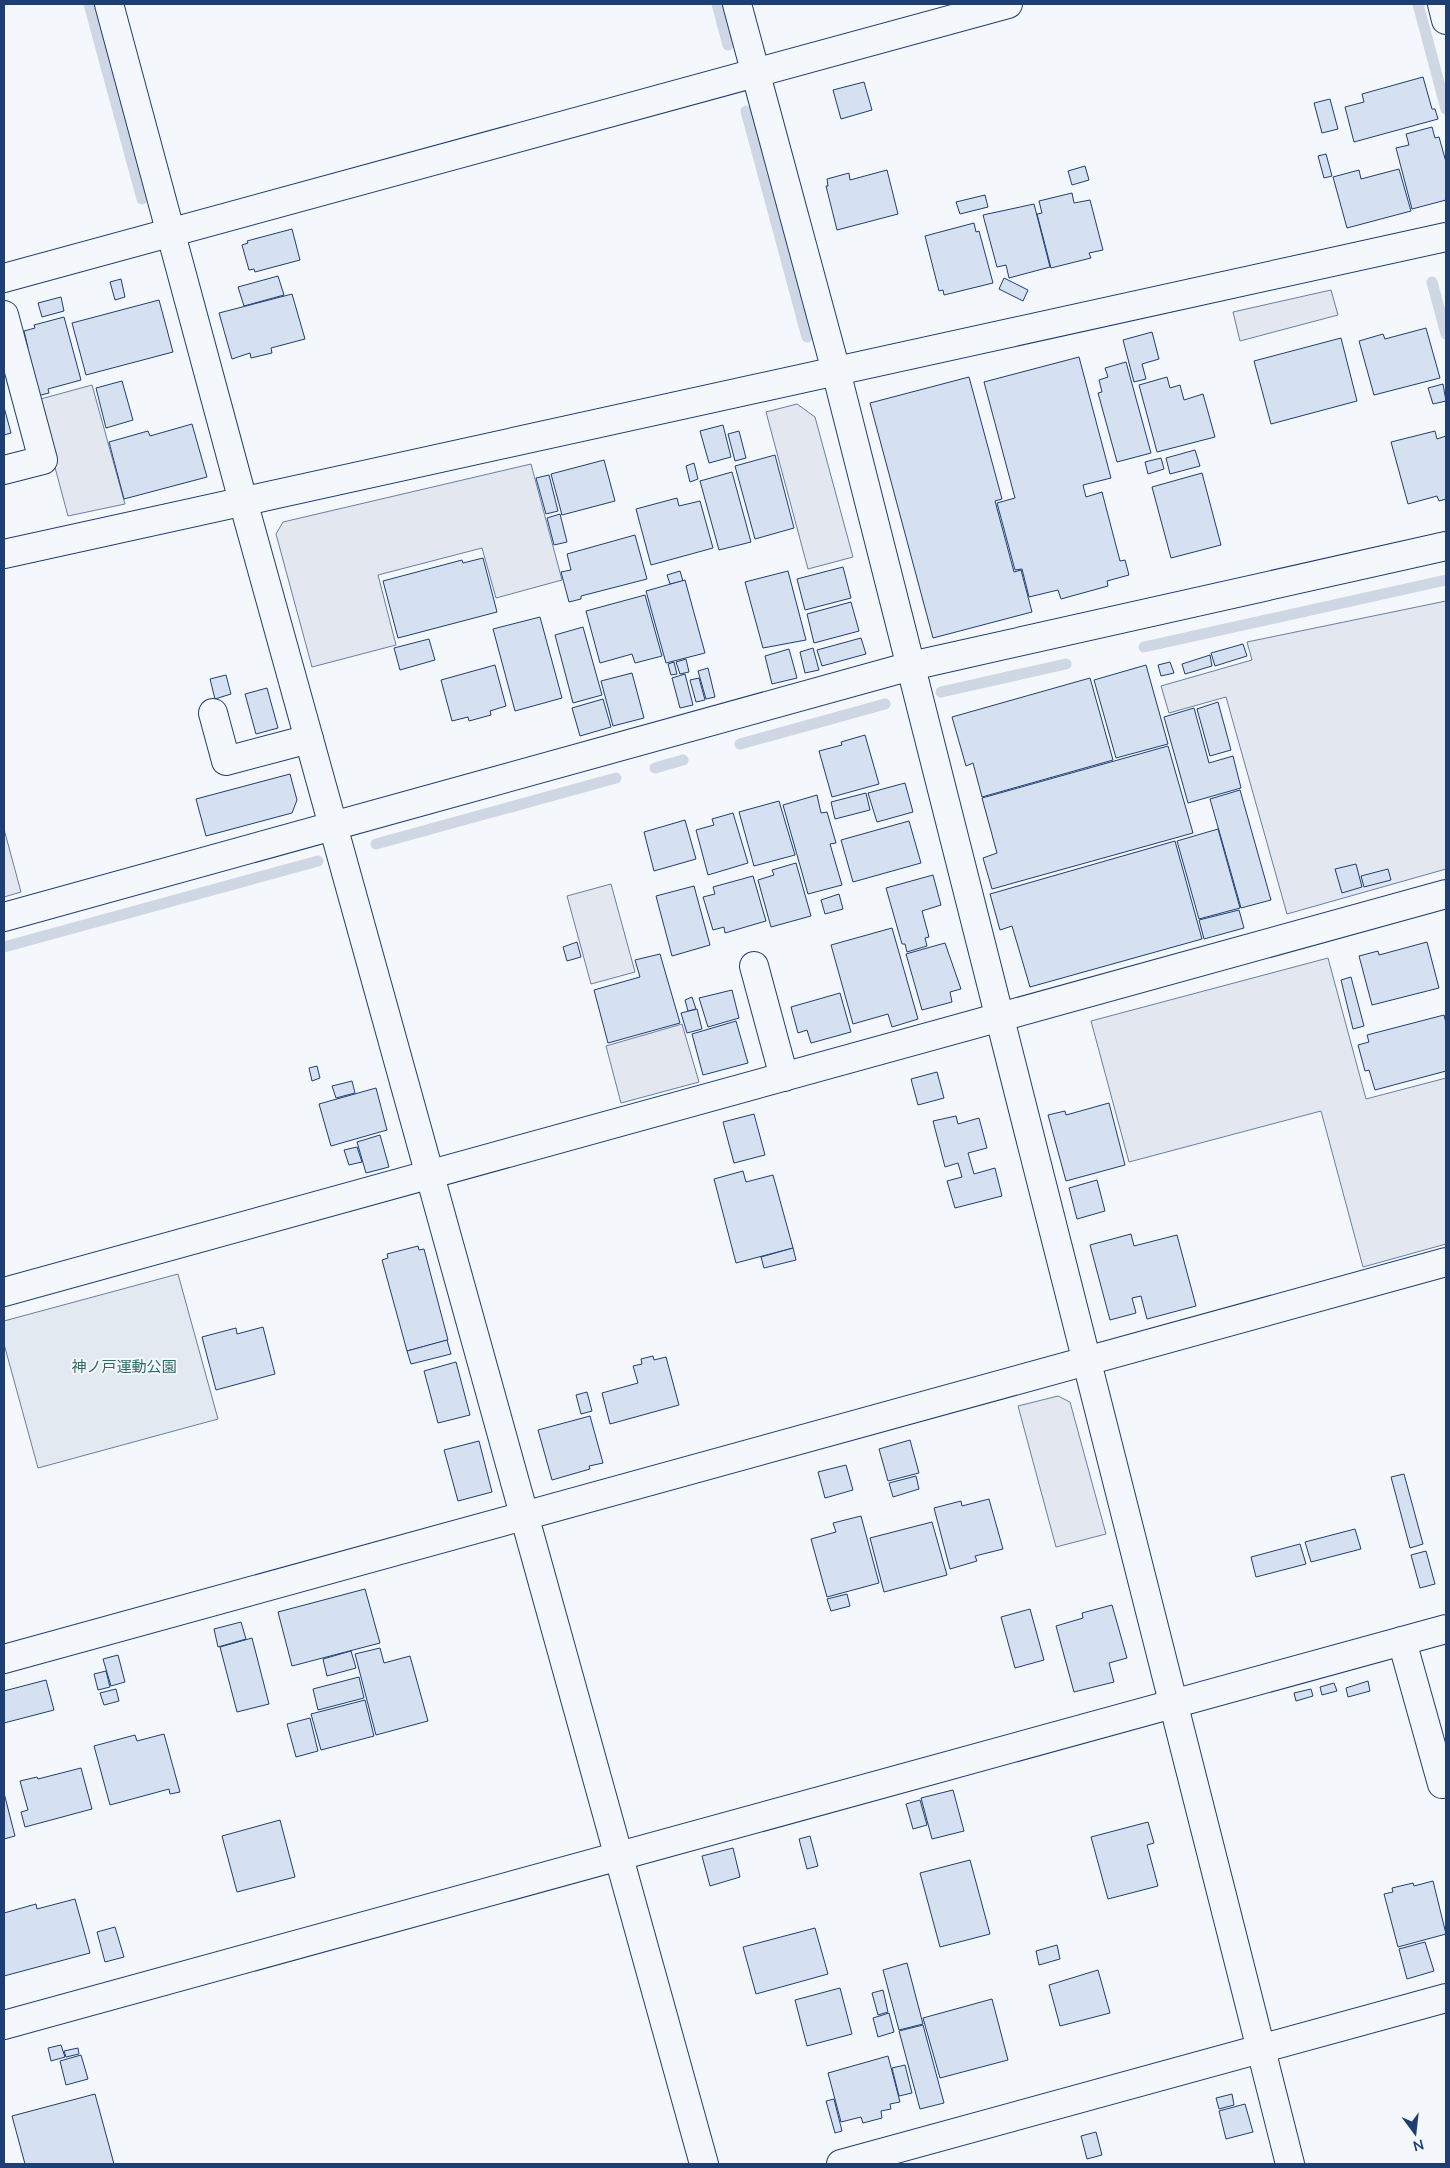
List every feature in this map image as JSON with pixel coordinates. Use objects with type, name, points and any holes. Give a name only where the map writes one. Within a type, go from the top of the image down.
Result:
[{"type":"street","points":[[109,4],[243,501],[704,2164]]},
{"type":"street","points":[[737,4],[836,371],[1290,2164]]},
{"type":"street","points":[[4,278],[1008,4]]},
{"type":"street","points":[[1442,4],[1446,20]]},
{"type":"street","points":[[4,554],[1446,237]]},
{"type":"street","points":[[4,315],[43,460],[4,470]]},
{"type":"street","points":[[4,917],[911,666],[1446,546]]},
{"type":"street","points":[[213,713],[226,761],[309,739]]},
{"type":"street","points":[[4,1292],[1446,894]]},
{"type":"street","points":[[754,966],[784,1077]]},
{"type":"street","points":[[4,1659],[1446,1262]]},
{"type":"street","points":[[4,2025],[1446,1629]]},
{"type":"street","points":[[1402,1641],[1442,1784]]},
{"type":"street","points":[[841,2164],[1446,1998]]},
{"type":"green space","name":"神ノ戸運動公園","points":[[178,1274],[218,1419],[38,1468],[4,1344],[4,1321]]},
{"type":"shaded area","points":[[1331,290],[1338,315],[1240,341],[1233,312]]},
{"type":"shaded area","points":[[92,385],[125,504],[68,516],[37,400]]},
{"type":"shaded area","points":[[797,404],[815,417],[853,557],[808,569],[766,412]]},
{"type":"shaded area","points":[[531,464],[562,580],[496,598],[482,548],[378,575],[396,645],[312,667],[276,534],[283,522]]},
{"type":"shaded area","points":[[1446,601],[1446,869],[1287,914],[1226,697],[1169,713],[1161,686],[1252,660],[1247,642]]},
{"type":"shaded area","points":[[4,829],[21,892],[4,897]]},
{"type":"shaded area","points":[[611,884],[635,972],[591,984],[567,896]]},
{"type":"shaded area","points":[[1328,958],[1366,1099],[1446,1078],[1446,1244],[1363,1267],[1321,1111],[1129,1162],[1091,1021]]},
{"type":"shaded area","points":[[682,1024],[699,1082],[621,1103],[606,1046]]},
{"type":"shaded area","points":[[1058,1396],[1070,1402],[1106,1534],[1056,1547],[1018,1406]]},
{"type":"building","points":[[1423,77],[1432,109],[1435,109],[1438,119],[1354,142],[1345,107],[1364,102],[1362,94]]},
{"type":"building","points":[[864,82],[872,110],[841,119],[833,90]]},
{"type":"building","points":[[1330,99],[1338,129],[1322,133],[1314,103]]},
{"type":"building","points":[[1432,127],[1435,138],[1439,137],[1446,162],[1446,200],[1412,209],[1396,148],[1409,145],[1406,134]]},
{"type":"building","points":[[1326,154],[1332,176],[1324,178],[1318,156]]},
{"type":"building","points":[[1085,166],[1089,180],[1072,185],[1068,171]]},
{"type":"building","points":[[1399,169],[1411,211],[1347,228],[1333,177],[1359,170],[1361,179]]},
{"type":"building","points":[[887,170],[898,214],[837,230],[826,186],[828,186],[827,179],[849,173],[850,180]]},
{"type":"building","points":[[1072,193],[1074,203],[1090,200],[1103,250],[1089,253],[1091,258],[1051,268],[1037,214],[1042,213],[1039,201]]},
{"type":"building","points":[[985,195],[988,207],[960,214],[956,202]]},
{"type":"building","points":[[1034,204],[1050,267],[1009,278],[1006,265],[997,267],[983,215]]},
{"type":"building","points":[[974,223],[976,232],[979,231],[993,283],[944,295],[943,290],[939,291],[925,236]]},
{"type":"building","points":[[292,229],[300,260],[255,272],[254,269],[249,270],[242,245],[248,243],[247,241]]},
{"type":"building","points":[[278,276],[284,295],[244,306],[238,287]]},
{"type":"building","points":[[1004,278],[1028,290],[1023,301],[999,289]]},
{"type":"building","points":[[121,279],[125,297],[115,300],[110,282]]},
{"type":"building","points":[[292,294],[305,339],[271,348],[272,353],[251,358],[250,353],[232,359],[219,313]]},
{"type":"building","points":[[61,297],[64,311],[42,317],[38,303]]},
{"type":"building","points":[[159,300],[173,352],[86,375],[72,323]]},
{"type":"building","points":[[64,317],[81,380],[48,389],[49,393],[37,396],[25,349],[28,348],[24,331],[35,328],[34,325]]},
{"type":"building","points":[[1426,328],[1440,378],[1374,395],[1359,341],[1383,334],[1385,339]]},
{"type":"building","points":[[1152,332],[1159,359],[1142,364],[1146,379],[1134,382],[1123,340]]},
{"type":"building","points":[[1341,338],[1357,401],[1271,424],[1254,361]]},
{"type":"building","points":[[1079,357],[1111,478],[1083,485],[1086,497],[1102,492],[1120,561],[1125,560],[1129,575],[1107,581],[1108,586],[1061,599],[1058,590],[1029,597],[1022,569],[1015,570],[997,503],[1015,498],[984,382]]},
{"type":"building","points":[[1126,362],[1151,453],[1117,462],[1098,393],[1102,392],[1099,380],[1108,377],[1105,368]]},
{"type":"building","points":[[969,377],[1002,499],[995,501],[1014,572],[1021,570],[1032,612],[933,638],[870,403]]},
{"type":"building","points":[[1167,377],[1170,388],[1180,385],[1184,400],[1203,394],[1215,437],[1157,452],[1139,385]]},
{"type":"building","points":[[122,381],[133,420],[106,428],[96,388]]},
{"type":"building","points":[[1443,384],[1446,401],[1433,404],[1428,388]]},
{"type":"building","points":[[4,407],[11,433],[4,435]]},
{"type":"building","points":[[192,424],[207,477],[124,499],[109,442],[148,431],[150,436]]},
{"type":"building","points":[[723,425],[731,457],[709,463],[700,431]]},
{"type":"building","points":[[739,431],[746,458],[735,461],[728,434]]},
{"type":"building","points":[[1435,431],[1437,439],[1446,436],[1446,499],[1439,501],[1437,496],[1408,504],[1391,442]]},
{"type":"building","points":[[1195,450],[1200,466],[1170,474],[1166,458]]},
{"type":"building","points":[[775,455],[794,528],[755,539],[735,466]]},
{"type":"building","points":[[1161,458],[1164,469],[1148,474],[1145,462]]},
{"type":"building","points":[[604,460],[615,501],[562,515],[551,474]]},
{"type":"building","points":[[694,463],[698,479],[690,482],[686,466]]},
{"type":"building","points":[[732,472],[751,542],[719,550],[700,481]]},
{"type":"building","points":[[1202,473],[1221,545],[1171,558],[1152,487]]},
{"type":"building","points":[[549,475],[558,511],[546,514],[536,478]]},
{"type":"building","points":[[677,498],[679,506],[700,501],[713,548],[651,565],[636,509]]},
{"type":"building","points":[[560,514],[567,542],[554,545],[547,518]]},
{"type":"building","points":[[635,535],[647,579],[581,596],[581,599],[569,602],[561,572],[571,570],[567,554]]},
{"type":"building","points":[[483,558],[497,612],[398,638],[383,581],[462,560],[463,563]]},
{"type":"building","points":[[843,567],[851,598],[805,610],[797,579]]},
{"type":"building","points":[[680,571],[683,581],[670,584],[667,575]]},
{"type":"building","points":[[788,571],[806,640],[763,648],[745,582]]},
{"type":"building","points":[[685,580],[705,653],[666,663],[646,591]]},
{"type":"building","points":[[645,595],[662,656],[635,663],[632,654],[600,663],[586,611]]},
{"type":"building","points":[[851,602],[859,631],[814,643],[807,614]]},
{"type":"building","points":[[540,617],[562,698],[515,711],[493,629]]},
{"type":"building","points":[[583,627],[602,695],[573,703],[555,635]]},
{"type":"building","points":[[861,638],[866,654],[822,666],[817,650]]},
{"type":"building","points":[[429,639],[435,660],[400,670],[394,648]]},
{"type":"building","points":[[1243,644],[1247,656],[1215,666],[1211,653]]},
{"type":"building","points":[[813,648],[819,670],[805,673],[800,652]]},
{"type":"building","points":[[789,649],[797,678],[772,684],[765,656]]},
{"type":"building","points":[[1210,655],[1212,666],[1185,674],[1182,664]]},
{"type":"building","points":[[686,659],[689,672],[680,674],[676,662]]},
{"type":"building","points":[[674,662],[677,674],[671,675],[668,664]]},
{"type":"building","points":[[1170,662],[1174,673],[1161,676],[1158,665]]},
{"type":"building","points":[[495,665],[506,706],[490,711],[491,715],[469,721],[468,717],[452,721],[441,680]]},
{"type":"building","points":[[1146,665],[1168,744],[1116,758],[1094,680]]},
{"type":"building","points":[[708,668],[715,697],[706,699],[698,671]]},
{"type":"building","points":[[632,673],[644,718],[613,726],[601,681]]},
{"type":"building","points":[[685,674],[693,705],[680,708],[672,678]]},
{"type":"building","points":[[226,675],[231,694],[215,699],[210,679]]},
{"type":"building","points":[[699,678],[705,700],[696,702],[690,680]]},
{"type":"building","points":[[1090,678],[1113,760],[982,797],[973,763],[966,766],[952,717]]},
{"type":"building","points":[[267,688],[278,728],[256,734],[245,694]]},
{"type":"building","points":[[603,699],[611,727],[580,736],[572,708]]},
{"type":"building","points":[[1218,702],[1231,750],[1210,756],[1197,709]]},
{"type":"building","points":[[1194,708],[1209,763],[1233,756],[1241,788],[1188,803],[1164,717]]},
{"type":"building","points":[[865,735],[879,784],[832,797],[819,751],[842,745],[841,742]]},
{"type":"building","points":[[1168,746],[1193,833],[992,889],[983,858],[997,853],[982,798]]},
{"type":"building","points":[[290,774],[297,800],[292,813],[206,836],[196,799]]},
{"type":"building","points":[[905,783],[913,812],[877,822],[868,793]]},
{"type":"building","points":[[1240,790],[1271,900],[1241,908],[1210,799]]},
{"type":"building","points":[[866,793],[870,810],[835,819],[831,802]]},
{"type":"building","points":[[817,795],[821,813],[827,812],[836,843],[830,844],[842,885],[808,894],[783,805]]},
{"type":"building","points":[[779,801],[795,855],[754,866],[739,812]]},
{"type":"building","points":[[733,813],[748,863],[708,875],[696,830],[714,825],[712,819]]},
{"type":"building","points":[[685,820],[696,859],[654,871],[644,832]]},
{"type":"building","points":[[909,821],[921,863],[853,882],[841,840]]},
{"type":"building","points":[[1218,829],[1240,908],[1199,919],[1177,841]]},
{"type":"building","points":[[1175,841],[1202,939],[1030,987],[1012,926],[1000,930],[990,894]]},
{"type":"building","points":[[796,863],[811,916],[771,927],[758,880],[774,875],[772,870]]},
{"type":"building","points":[[1356,864],[1362,887],[1342,893],[1335,869]]},
{"type":"building","points":[[1388,869],[1391,880],[1364,887],[1361,876]]},
{"type":"building","points":[[933,875],[941,905],[922,911],[929,937],[925,938],[927,946],[907,952],[905,944],[902,944],[886,888]]},
{"type":"building","points":[[753,876],[766,921],[725,933],[724,927],[713,930],[703,897],[715,894],[713,887]]},
{"type":"building","points":[[694,886],[710,945],[672,956],[656,896]]},
{"type":"building","points":[[839,894],[843,909],[825,914],[821,900]]},
{"type":"building","points":[[1239,910],[1244,928],[1204,939],[1199,920]]},
{"type":"building","points":[[892,928],[918,1019],[892,1027],[888,1014],[853,1024],[831,945]]},
{"type":"building","points":[[577,942],[581,957],[567,961],[563,947]]},
{"type":"building","points":[[1427,942],[1439,988],[1372,1005],[1359,956],[1378,951],[1379,955]]},
{"type":"building","points":[[945,943],[961,989],[950,992],[952,1002],[922,1010],[906,954]]},
{"type":"building","points":[[660,954],[680,1023],[608,1043],[594,990],[640,977],[635,960]]},
{"type":"building","points":[[1351,977],[1364,1026],[1353,1029],[1341,980]]},
{"type":"building","points":[[732,990],[739,1018],[708,1027],[699,998]]},
{"type":"building","points":[[840,993],[851,1032],[811,1043],[807,1030],[798,1033],[791,1007]]},
{"type":"building","points":[[692,997],[696,1009],[688,1011],[685,1000]]},
{"type":"building","points":[[697,1009],[702,1029],[687,1033],[681,1013]]},
{"type":"building","points":[[1444,1015],[1446,1023],[1446,1071],[1375,1090],[1369,1070],[1365,1071],[1358,1045],[1369,1042],[1367,1035]]},
{"type":"building","points":[[736,1021],[748,1063],[703,1075],[692,1034]]},
{"type":"building","points":[[317,1066],[320,1078],[312,1081],[309,1068]]},
{"type":"building","points":[[937,1072],[944,1098],[918,1105],[911,1079]]},
{"type":"building","points":[[352,1081],[355,1093],[336,1098],[332,1086]]},
{"type":"building","points":[[376,1088],[387,1130],[331,1146],[319,1104]]},
{"type":"building","points":[[1109,1103],[1125,1165],[1066,1181],[1048,1115],[1065,1111],[1066,1115]]},
{"type":"building","points":[[754,1114],[765,1155],[734,1163],[723,1122]]},
{"type":"building","points":[[956,1116],[958,1124],[979,1118],[987,1148],[968,1153],[974,1174],[995,1168],[1002,1196],[955,1208],[947,1181],[962,1177],[958,1163],[945,1167],[933,1121]]},
{"type":"building","points":[[380,1135],[389,1167],[366,1173],[357,1142]]},
{"type":"building","points":[[357,1147],[362,1162],[349,1165],[344,1150]]},
{"type":"building","points":[[743,1171],[746,1182],[773,1175],[793,1248],[736,1263],[714,1179]]},
{"type":"building","points":[[1097,1180],[1105,1211],[1077,1219],[1069,1188]]},
{"type":"building","points":[[1131,1234],[1134,1246],[1177,1235],[1196,1306],[1147,1319],[1141,1296],[1132,1298],[1136,1313],[1110,1320],[1090,1245]]},
{"type":"building","points":[[418,1246],[419,1250],[424,1249],[448,1340],[407,1351],[382,1260],[388,1258],[387,1254]]},
{"type":"building","points":[[793,1248],[796,1260],[764,1268],[761,1257]]},
{"type":"building","points":[[263,1327],[275,1374],[216,1390],[202,1337],[236,1328],[237,1334]]},
{"type":"building","points":[[447,1340],[451,1354],[411,1364],[407,1351]]},
{"type":"building","points":[[653,1356],[654,1360],[666,1357],[679,1405],[610,1424],[602,1393],[638,1383],[633,1366],[642,1364],[641,1359]]},
{"type":"building","points":[[456,1362],[470,1415],[438,1423],[424,1371]]},
{"type":"building","points":[[587,1392],[592,1411],[581,1414],[576,1395]]},
{"type":"building","points":[[590,1416],[603,1463],[589,1466],[590,1469],[552,1480],[538,1430]]},
{"type":"building","points":[[910,1440],[919,1473],[888,1481],[879,1449]]},
{"type":"building","points":[[479,1441],[492,1492],[458,1501],[444,1450]]},
{"type":"building","points":[[846,1465],[853,1490],[825,1498],[818,1472]]},
{"type":"building","points":[[1404,1474],[1423,1544],[1410,1548],[1391,1477]]},
{"type":"building","points":[[916,1476],[919,1489],[893,1497],[889,1483]]},
{"type":"building","points":[[989,1499],[1003,1549],[975,1556],[977,1561],[950,1569],[934,1508],[961,1501],[962,1506]]},
{"type":"building","points":[[861,1516],[879,1583],[827,1597],[811,1539],[836,1532],[833,1523]]},
{"type":"building","points":[[932,1522],[947,1575],[884,1592],[870,1538]]},
{"type":"building","points":[[1355,1529],[1361,1549],[1311,1562],[1305,1542]]},
{"type":"building","points":[[1300,1544],[1306,1564],[1256,1577],[1251,1557]]},
{"type":"building","points":[[1426,1551],[1435,1584],[1420,1588],[1411,1555]]},
{"type":"building","points":[[365,1589],[380,1643],[292,1666],[278,1612]]},
{"type":"building","points":[[847,1594],[850,1606],[831,1611],[827,1599]]},
{"type":"building","points":[[1112,1605],[1127,1658],[1109,1663],[1114,1682],[1074,1692],[1056,1626],[1083,1618],[1082,1613]]},
{"type":"building","points":[[1030,1609],[1044,1660],[1015,1668],[1001,1617]]},
{"type":"building","points":[[241,1622],[246,1639],[218,1647],[214,1629]]},
{"type":"building","points":[[252,1638],[269,1704],[237,1712],[220,1647]]},
{"type":"building","points":[[380,1648],[384,1663],[410,1656],[428,1721],[376,1735],[355,1654]]},
{"type":"building","points":[[351,1651],[356,1668],[327,1676],[323,1659]]},
{"type":"building","points":[[118,1655],[125,1682],[111,1686],[103,1659]]},
{"type":"building","points":[[106,1671],[110,1687],[98,1690],[94,1674]]},
{"type":"building","points":[[359,1677],[364,1698],[318,1710],[313,1689]]},
{"type":"building","points":[[46,1680],[54,1710],[4,1723],[4,1691]]},
{"type":"building","points":[[1368,1681],[1370,1691],[1348,1697],[1346,1688]]},
{"type":"building","points":[[1334,1683],[1337,1691],[1322,1695],[1320,1687]]},
{"type":"building","points":[[116,1689],[119,1701],[104,1705],[100,1693]]},
{"type":"building","points":[[1311,1689],[1313,1696],[1296,1701],[1294,1693]]},
{"type":"building","points":[[365,1700],[374,1736],[321,1750],[311,1714]]},
{"type":"building","points":[[310,1718],[318,1751],[296,1757],[287,1724]]},
{"type":"building","points":[[164,1734],[180,1792],[170,1794],[169,1789],[110,1805],[94,1746],[135,1735],[137,1741]]},
{"type":"building","points":[[81,1768],[92,1809],[25,1827],[21,1812],[28,1810],[20,1781],[37,1777],[38,1779]]},
{"type":"building","points":[[953,1790],[964,1831],[932,1839],[921,1798]]},
{"type":"building","points":[[4,1793],[15,1836],[4,1839]]},
{"type":"building","points":[[920,1800],[927,1825],[913,1829],[906,1804]]},
{"type":"building","points":[[280,1820],[295,1877],[237,1892],[222,1836]]},
{"type":"building","points":[[1148,1822],[1154,1843],[1147,1845],[1158,1886],[1108,1899],[1091,1837]]},
{"type":"building","points":[[810,1836],[818,1866],[807,1869],[799,1839]]},
{"type":"building","points":[[733,1848],[740,1877],[710,1886],[702,1856]]},
{"type":"building","points":[[970,1860],[990,1934],[940,1947],[920,1873]]},
{"type":"building","points":[[1433,1881],[1446,1934],[1398,1947],[1384,1894],[1393,1892],[1392,1888],[1413,1883],[1414,1886]]},
{"type":"building","points":[[75,1899],[90,1953],[4,1976],[4,1913],[36,1904],[37,1909]]},
{"type":"building","points":[[115,1927],[124,1957],[105,1962],[97,1932]]},
{"type":"building","points":[[815,1928],[828,1974],[756,1994],[743,1947]]},
{"type":"building","points":[[1425,1942],[1434,1971],[1407,1979],[1399,1949]]},
{"type":"building","points":[[1057,1945],[1060,1959],[1039,1965],[1036,1951]]},
{"type":"building","points":[[907,1963],[923,2024],[899,2030],[883,1970]]},
{"type":"building","points":[[1098,1970],[1110,2013],[1060,2026],[1049,1985]]},
{"type":"building","points":[[840,1988],[852,2034],[807,2046],[795,2000]]},
{"type":"building","points":[[883,1990],[888,2012],[878,2015],[872,1993]]},
{"type":"building","points":[[992,1999],[1008,2060],[940,2078],[923,2018]]},
{"type":"building","points":[[889,2013],[894,2032],[878,2037],[873,2018]]},
{"type":"building","points":[[923,2025],[944,2103],[920,2109],[899,2031]]},
{"type":"building","points":[[61,2045],[65,2057],[51,2061],[48,2048]]},
{"type":"building","points":[[78,2048],[79,2054],[66,2057],[64,2051]]},
{"type":"building","points":[[81,2055],[88,2079],[66,2085],[60,2061]]},
{"type":"building","points":[[888,2056],[900,2102],[890,2104],[891,2109],[881,2111],[882,2118],[863,2123],[861,2117],[841,2122],[828,2073]]},
{"type":"building","points":[[905,2065],[912,2093],[899,2096],[892,2068]]},
{"type":"building","points":[[95,2094],[114,2164],[25,2164],[12,2116]]},
{"type":"building","points":[[1232,2094],[1234,2105],[1219,2109],[1216,2098]]},
{"type":"building","points":[[834,2099],[842,2131],[835,2133],[826,2101]]},
{"type":"building","points":[[1245,2104],[1253,2132],[1226,2139],[1219,2111]]},
{"type":"building","points":[[1096,2132],[1102,2155],[1087,2159],[1081,2136]]},
{"type":"waterway","points":[[89,4],[142,199]]},
{"type":"waterway","points":[[717,4],[728,45]]},
{"type":"waterway","points":[[1418,4],[1446,109]]},
{"type":"waterway","points":[[746,111],[807,337]]},
{"type":"waterway","points":[[1432,282],[1446,334]]},
{"type":"waterway","points":[[1144,647],[1446,580]]},
{"type":"waterway","points":[[941,692],[1066,664]]},
{"type":"waterway","points":[[740,744],[885,704]]},
{"type":"waterway","points":[[655,768],[683,760]]},
{"type":"waterway","points":[[376,844],[616,778]]},
{"type":"waterway","points":[[4,947],[318,861]]}]
